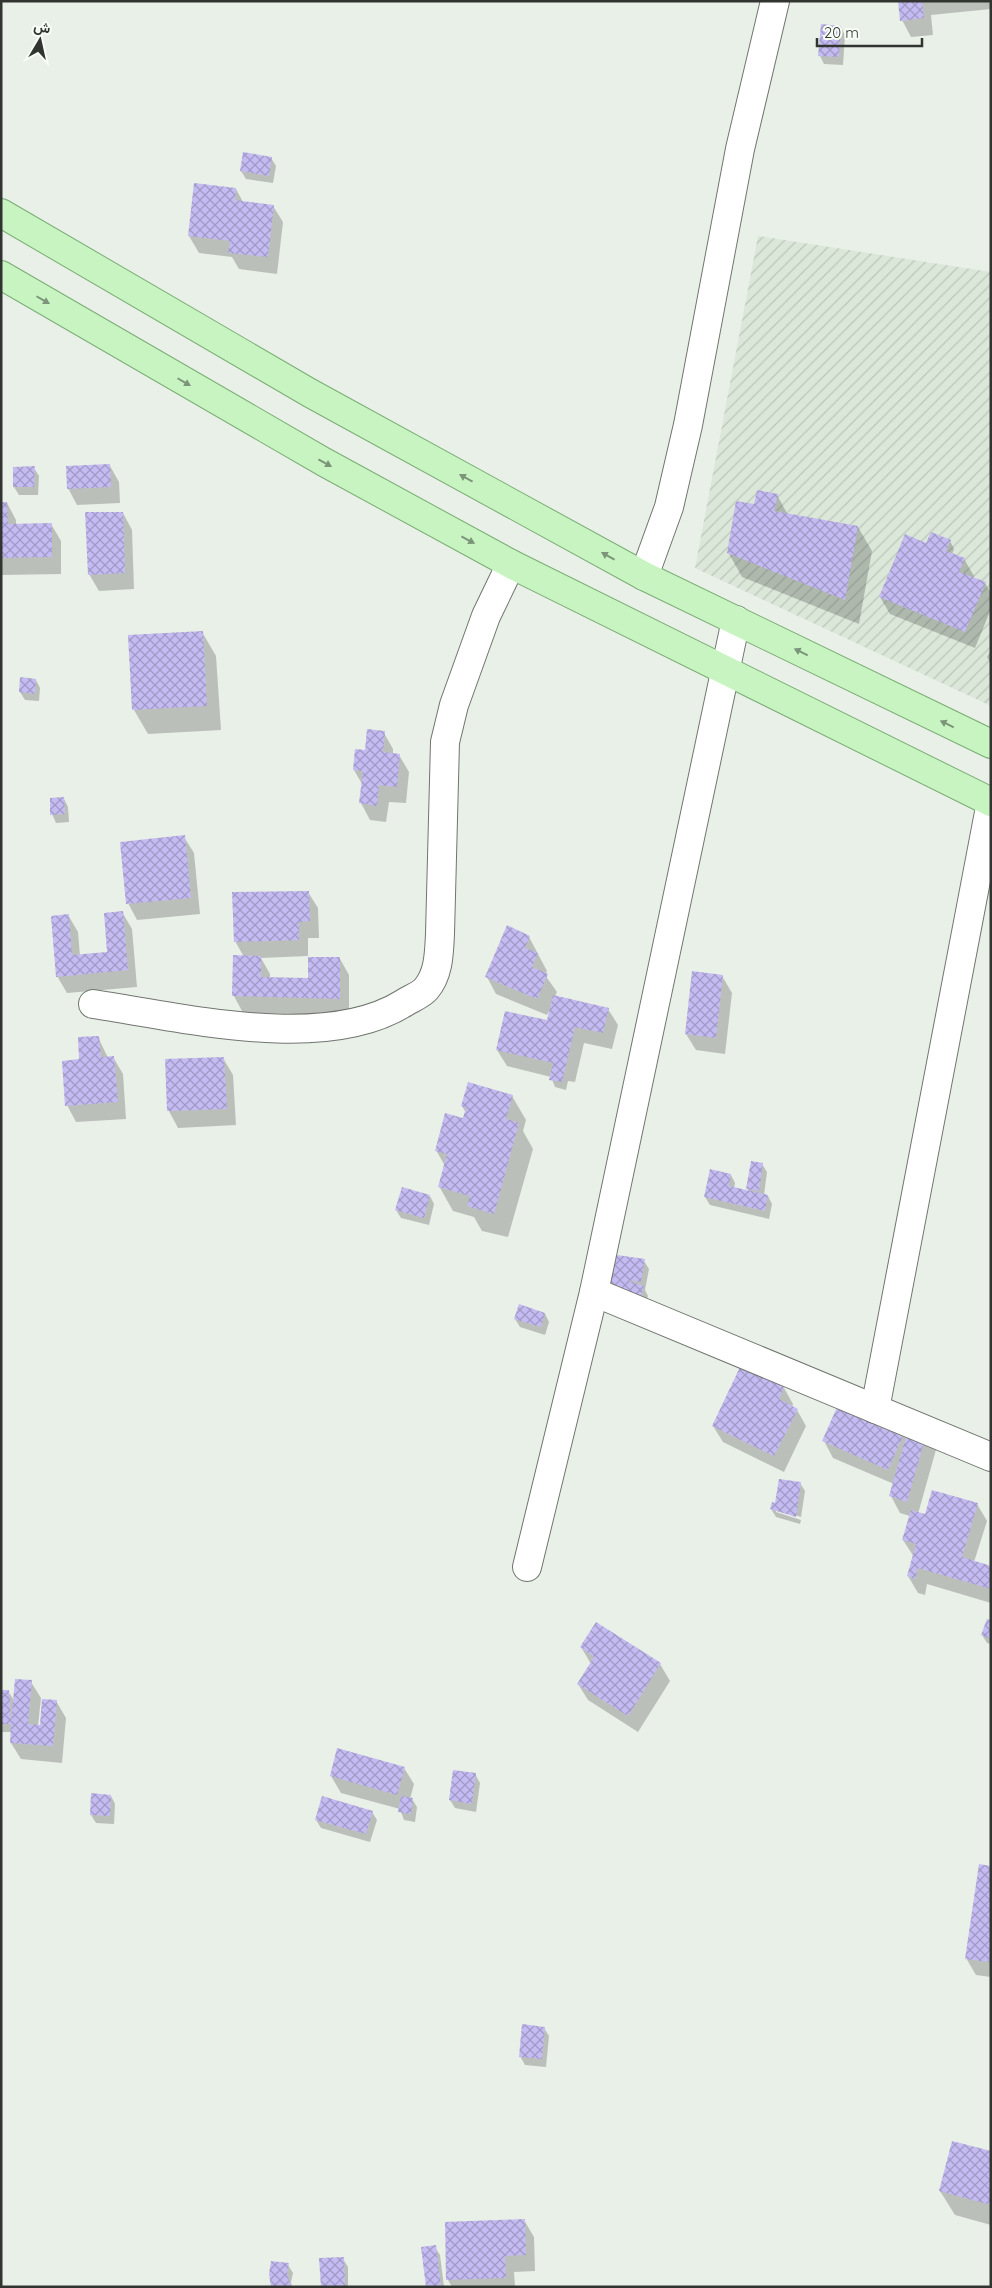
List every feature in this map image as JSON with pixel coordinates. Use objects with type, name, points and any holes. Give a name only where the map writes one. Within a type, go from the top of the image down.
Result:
[{"type":"main road","points":[[1,214],[310,393],[644,576],[991,744]]},
{"type":"main road","points":[[1,276],[324,462],[511,564],[991,802]]},
{"type":"street","points":[[644,576],[669,507],[688,425],[740,149],[775,1]]},
{"type":"street","points":[[93,1004],[244,1027],[299,1030],[354,1023],[395,1009],[426,989],[438,965],[445,742],[454,705],[486,616],[511,564]]},
{"type":"street","points":[[527,1567],[594,1292],[736,620]]},
{"type":"street","points":[[875,1409],[991,802]]},
{"type":"street","points":[[594,1292],[991,1457]]},
{"type":"shaded area","points":[[758,236],[991,272],[991,706],[695,568]]},
{"type":"building","points":[[898,1],[922,1],[924,18],[900,21]]},
{"type":"building","points":[[821,24],[841,26],[839,57],[818,56]]},
{"type":"building","points":[[243,152],[272,157],[269,176],[240,171]]},
{"type":"building","points":[[194,183],[236,188],[235,200],[274,205],[268,257],[228,253],[230,241],[188,236]]},
{"type":"building","points":[[110,464],[111,487],[67,489],[66,466]]},
{"type":"building","points":[[35,466],[34,487],[13,487],[13,467]]},
{"type":"building","points":[[757,490],[778,494],[774,511],[858,526],[845,600],[727,553],[736,501],[754,504]]},
{"type":"building","points":[[1,502],[7,502],[8,524],[52,523],[52,557],[1,558]]},
{"type":"building","points":[[85,512],[123,512],[125,573],[88,575]]},
{"type":"building","points":[[931,532],[951,540],[946,551],[965,558],[959,572],[986,582],[965,632],[879,597],[905,534],[926,543]]},
{"type":"building","points":[[203,631],[207,706],[132,710],[128,635]]},
{"type":"building","points":[[20,677],[36,679],[35,694],[19,692]]},
{"type":"building","points":[[367,729],[385,731],[383,752],[400,754],[397,787],[379,785],[377,806],[359,803],[363,771],[353,770],[355,749],[365,750]]},
{"type":"building","points":[[64,797],[65,814],[50,815],[50,798]]},
{"type":"building","points":[[185,835],[191,898],[126,904],[120,842]]},
{"type":"building","points":[[309,891],[310,921],[299,922],[299,940],[234,942],[232,892]]},
{"type":"building","points":[[123,911],[128,970],[56,977],[51,916],[69,914],[72,955],[107,952],[104,913]]},
{"type":"building","points":[[507,925],[530,936],[525,948],[538,953],[532,967],[548,974],[537,999],[485,977]]},
{"type":"building","points":[[233,955],[261,956],[261,977],[308,978],[308,957],[340,957],[340,999],[232,996]]},
{"type":"building","points":[[692,971],[723,975],[716,1038],[685,1034]]},
{"type":"building","points":[[553,995],[609,1008],[603,1033],[575,1027],[562,1082],[549,1080],[553,1063],[496,1050],[505,1011],[547,1020]]},
{"type":"building","points":[[99,1036],[101,1057],[114,1056],[118,1102],[65,1106],[62,1061],[79,1059],[78,1037]]},
{"type":"building","points":[[224,1057],[227,1109],[167,1111],[165,1059]]},
{"type":"building","points":[[468,1082],[513,1095],[506,1119],[519,1123],[494,1214],[467,1206],[470,1196],[438,1187],[447,1154],[435,1151],[445,1113],[463,1118],[466,1108],[461,1106]]},
{"type":"building","points":[[751,1161],[763,1163],[759,1191],[746,1189]]},
{"type":"building","points":[[710,1169],[731,1174],[729,1186],[768,1195],[765,1211],[704,1197]]},
{"type":"building","points":[[402,1187],[430,1195],[424,1218],[395,1210]]},
{"type":"building","points":[[610,1254],[645,1259],[641,1282],[626,1280],[644,1286],[639,1303],[601,1290]]},
{"type":"building","points":[[519,1304],[545,1313],[541,1327],[514,1319]]},
{"type":"building","points":[[741,1365],[784,1387],[779,1399],[798,1409],[774,1456],[712,1426]]},
{"type":"building","points":[[842,1396],[908,1424],[888,1470],[822,1441]]},
{"type":"building","points":[[910,1423],[928,1428],[907,1502],[889,1496]]},
{"type":"building","points":[[779,1479],[801,1482],[796,1517],[770,1509],[772,1502],[775,1503]]},
{"type":"building","points":[[932,1490],[978,1503],[962,1557],[991,1566],[991,1589],[918,1568],[915,1579],[907,1576],[916,1544],[902,1540],[911,1510],[925,1514]]},
{"type":"building","points":[[987,1619],[991,1620],[991,1639],[981,1635]]},
{"type":"building","points":[[596,1622],[661,1663],[628,1716],[577,1684],[594,1657],[580,1647]]},
{"type":"building","points":[[15,1679],[32,1680],[28,1724],[40,1725],[42,1699],[57,1700],[53,1746],[10,1743],[11,1724],[1,1724],[1,1690],[9,1690],[11,1723]]},
{"type":"building","points":[[337,1748],[405,1767],[397,1795],[330,1776]]},
{"type":"building","points":[[453,1770],[476,1773],[472,1804],[449,1800]]},
{"type":"building","points":[[91,1793],[111,1795],[110,1816],[90,1815]]},
{"type":"building","points":[[322,1796],[373,1811],[366,1834],[315,1820]]},
{"type":"building","points":[[401,1796],[413,1798],[411,1814],[398,1812]]},
{"type":"building","points":[[979,1864],[991,1866],[991,1948],[989,1962],[965,1959]]},
{"type":"building","points":[[522,2024],[545,2027],[542,2059],[519,2057]]},
{"type":"building","points":[[952,2141],[991,2151],[991,2205],[939,2191]]},
{"type":"building","points":[[525,2219],[526,2255],[505,2256],[506,2278],[446,2280],[445,2222]]},
{"type":"building","points":[[436,2245],[441,2287],[426,2287],[421,2247]]},
{"type":"building","points":[[344,2257],[345,2286],[321,2287],[319,2258]]},
{"type":"building","points":[[271,2261],[289,2263],[287,2273],[291,2287],[271,2287],[269,2274]]}]
